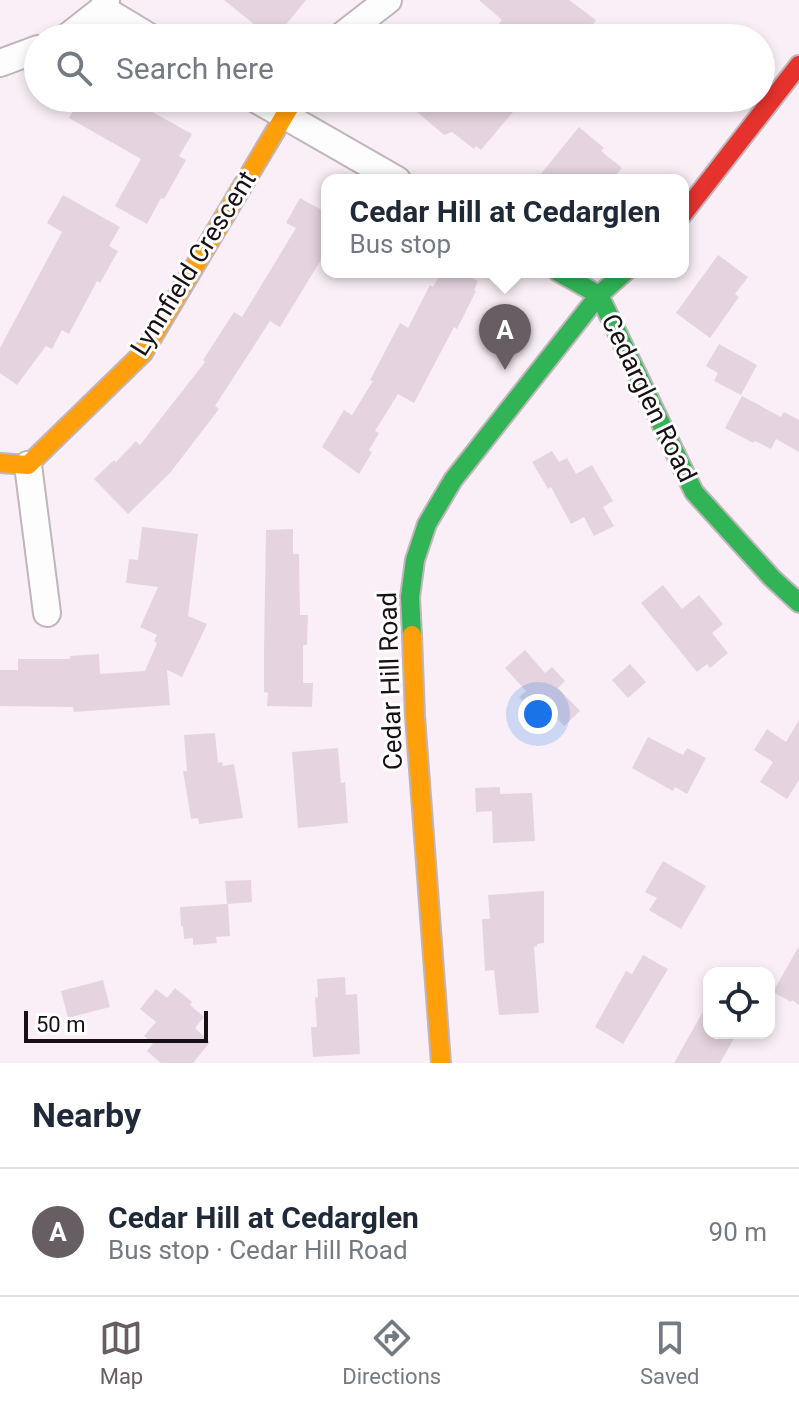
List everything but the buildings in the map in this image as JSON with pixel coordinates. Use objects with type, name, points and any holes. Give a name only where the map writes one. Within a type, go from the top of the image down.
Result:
[{"type":"street","points":[[357,24],[388,0]]},
{"type":"street","points":[[82,24],[104,5],[131,24]]},
{"type":"street","points":[[0,63],[24,54]]},
{"type":"street","points":[[775,96],[799,65]]},
{"type":"street","name":"Lynnfield Crescent","points":[[28,465],[143,353],[286,112]]},
{"type":"street","points":[[296,112],[388,174]]},
{"type":"street","points":[[689,206],[762,112]]},
{"type":"street","name":"Cedarglen Road","points":[[569,278],[599,295],[694,492],[772,578],[799,603]]},
{"type":"street","name":"Cedar Hill Road","points":[[441,1063],[415,716],[410,597],[415,560],[427,524],[453,480],[599,295],[618,278]]},
{"type":"street","points":[[0,463],[28,465],[47,613]]},
{"type":"traffic: fast","points":[[569,278],[599,295],[694,492],[772,578],[799,603]]},
{"type":"traffic: fast","points":[[412,635],[410,597],[415,560],[427,524],[453,480],[599,295],[618,278]]},
{"type":"traffic: slow","points":[[0,463],[28,465],[143,353],[287,112]]},
{"type":"traffic: slow","points":[[412,635],[415,716],[441,1063]]},
{"type":"traffic: jam","points":[[775,96],[799,65]]},
{"type":"traffic: jam","points":[[689,206],[762,112]]},
{"type":"place","name":"Cedar Hill at Cedarglen","points":[[505,370]]}]
